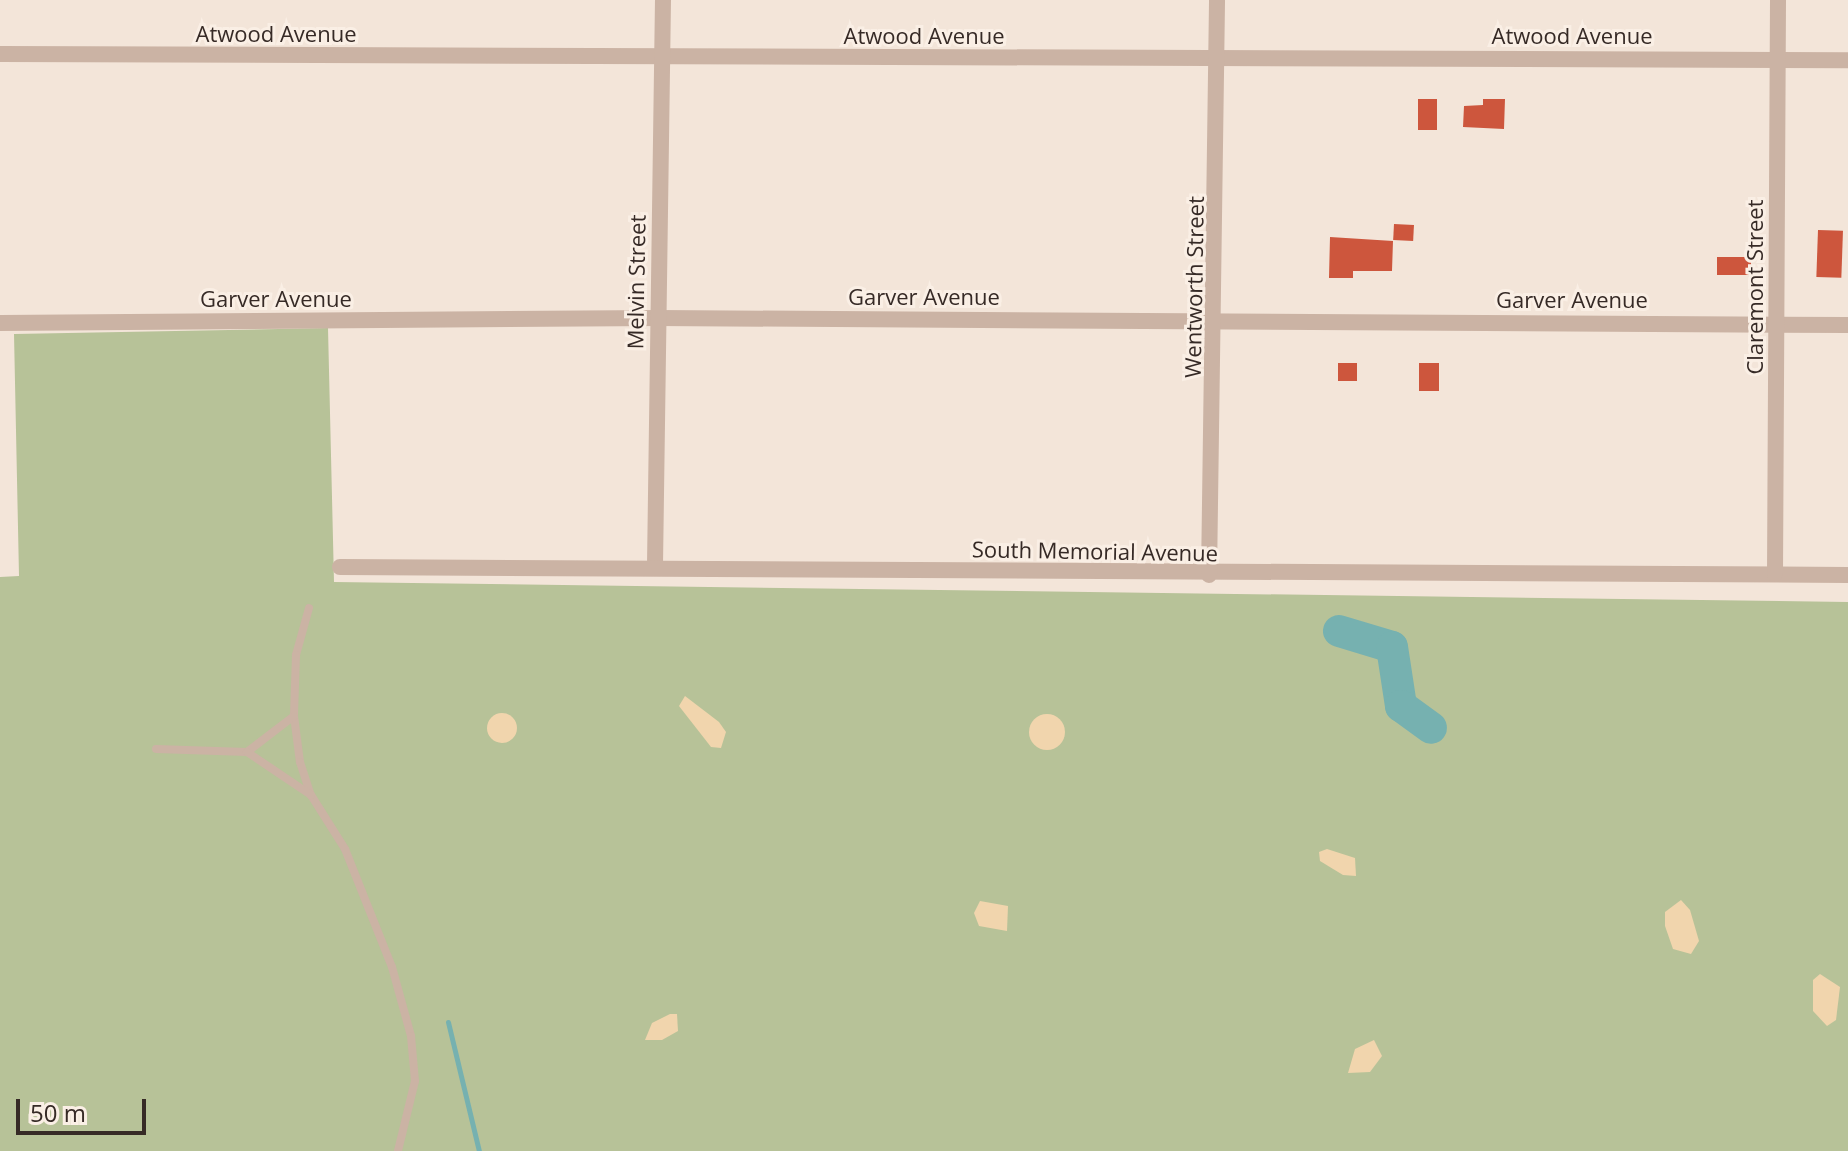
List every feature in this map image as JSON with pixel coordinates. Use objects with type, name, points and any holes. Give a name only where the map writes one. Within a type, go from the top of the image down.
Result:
[{"type":"street","name":"Melvin Street","points":[[655,565],[663,0]]},
{"type":"street","name":"Wentworth Street","points":[[1209,575],[1217,320],[1217,0]]},
{"type":"street","name":"Claremont Street","points":[[1775,574],[1778,0]]},
{"type":"street","name":"Atwood Avenue","points":[[0,54],[662,60],[1217,57],[1848,60]]},
{"type":"street","name":"Garver Avenue","points":[[0,323],[657,318],[1848,325]]},
{"type":"street","name":"South Memorial Avenue","points":[[340,567],[655,565],[1209,575],[1848,575]]},
{"type":"lane","points":[[309,608],[296,655],[294,716],[300,762],[311,795],[345,849],[392,967],[411,1036],[415,1081],[398,1151]]},
{"type":"lane","points":[[247,752],[294,716]]},
{"type":"lane","points":[[156,749],[247,752],[311,795]]},
{"type":"green space","points":[[328,328],[334,582],[1848,602],[1848,1151],[0,1151],[0,577],[19,576],[14,334]]},
{"type":"sand","points":[[685,696],[719,722],[726,732],[721,748],[711,747],[679,706]]},
{"type":"sand","points":[[502,713],[508,714],[516,722],[516,734],[508,742],[502,743],[496,742],[488,734],[487,728],[488,722],[496,714]]},
{"type":"sand","points":[[1047,714],[1059,720],[1065,732],[1059,744],[1047,750],[1035,744],[1029,732],[1035,720]]},
{"type":"sand","points":[[1327,849],[1355,858],[1356,876],[1343,875],[1320,861],[1319,852]]},
{"type":"sand","points":[[1681,900],[1690,910],[1699,941],[1691,954],[1673,949],[1665,926],[1665,912]]},
{"type":"sand","points":[[980,901],[1008,906],[1007,931],[979,926],[974,913]]},
{"type":"sand","points":[[1820,974],[1840,987],[1836,1020],[1827,1026],[1813,1011],[1813,980]]},
{"type":"sand","points":[[677,1014],[678,1031],[662,1040],[645,1040],[652,1023]]},
{"type":"sand","points":[[1374,1040],[1382,1056],[1370,1072],[1348,1073],[1355,1049]]},
{"type":"building","points":[[1418,99],[1437,99],[1437,130],[1418,130]]},
{"type":"building","points":[[1483,99],[1505,99],[1504,129],[1463,127],[1464,106],[1483,105]]},
{"type":"building","points":[[1394,224],[1414,225],[1413,241],[1393,240]]},
{"type":"building","points":[[1818,230],[1843,231],[1841,278],[1816,277]]},
{"type":"building","points":[[1330,237],[1393,241],[1392,271],[1353,271],[1353,278],[1329,278]]},
{"type":"building","points":[[1717,257],[1751,257],[1751,275],[1717,275]]},
{"type":"building","points":[[1338,363],[1357,363],[1357,381],[1338,381]]},
{"type":"building","points":[[1419,363],[1439,363],[1439,391],[1419,391]]},
{"type":"waterway","points":[[1339,631],[1392,647],[1401,706],[1431,728]]},
{"type":"waterway","points":[[448,1022],[479,1151]]}]
